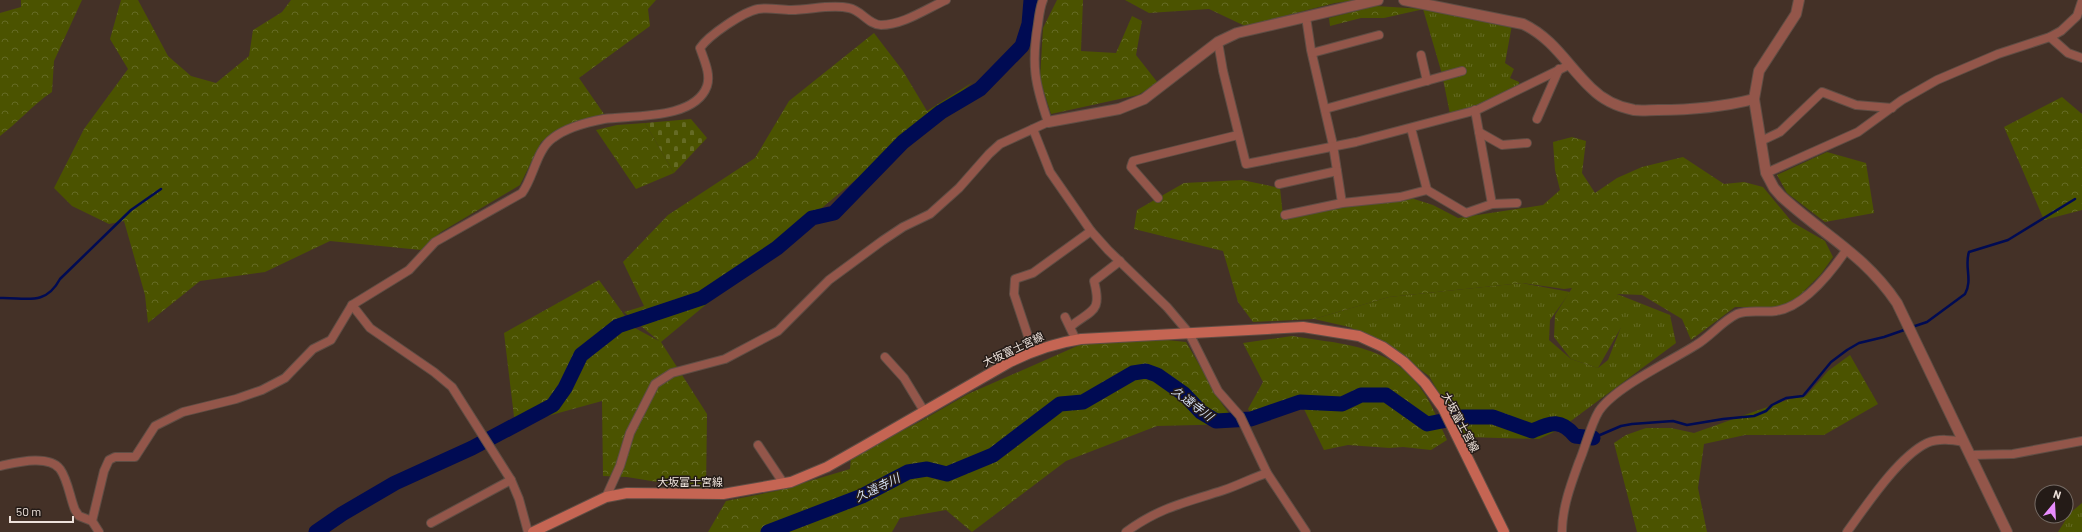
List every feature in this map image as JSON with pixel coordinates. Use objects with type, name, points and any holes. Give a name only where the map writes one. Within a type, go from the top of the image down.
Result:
[{"type":"main road","name":"大坂富士宮線","points":[[533,532],[606,497],[627,493],[722,494],[784,484],[827,466],[1010,362],[1033,351],[1058,342],[1303,327],[1359,336],[1383,347],[1404,362],[1425,383],[1443,408],[1504,532]]},
{"type":"street","points":[[92,521],[104,471],[109,460],[115,457],[135,457],[155,426],[183,412],[236,399],[262,390],[284,378],[313,350],[330,340],[352,305],[409,270],[435,242],[522,193],[529,184],[542,152],[553,138],[568,130],[597,121],[672,112],[691,104],[700,97],[708,80],[707,70],[700,48],[709,37],[745,14],[758,9],[792,10],[822,6],[850,8],[875,24],[881,25],[896,22],[946,0]]},
{"type":"street","points":[[1043,0],[1034,46],[1033,64],[1038,94],[1048,122]]},
{"type":"street","points":[[606,497],[620,466],[630,433],[655,384],[672,373],[725,359],[778,331],[829,280],[903,227],[930,214],[959,188],[989,154],[1000,144],[1048,122],[1120,109],[1144,99],[1218,42],[1238,33],[1378,0]]},
{"type":"street","points":[[1404,0],[1423,2],[1523,24],[1539,32],[1550,42],[1564,67],[1613,104],[1635,110],[1703,108],[1734,104],[1754,99]]},
{"type":"street","points":[[1799,0],[1796,14],[1759,71],[1754,99],[1766,173],[1774,188],[1786,201],[1863,262],[1887,289],[1914,337],[2007,532]]},
{"type":"street","points":[[1766,173],[1858,132],[1892,108],[1937,80],[1998,54],[2050,37],[2061,31],[2077,16],[2082,1]]},
{"type":"street","points":[[1306,17],[1312,53],[1333,146],[1342,203]]},
{"type":"street","points":[[1312,53],[1379,35]]},
{"type":"street","points":[[2050,37],[2068,53],[2082,58]]},
{"type":"street","points":[[1218,42],[1238,135],[1246,164],[1411,128],[1475,110],[1564,67]]},
{"type":"street","points":[[1421,55],[1427,82]]},
{"type":"street","points":[[1538,119],[1564,67]]},
{"type":"street","points":[[1325,109],[1427,82],[1462,71]]},
{"type":"street","points":[[1761,140],[1780,132],[1822,92],[1856,105],[1892,108]]},
{"type":"street","points":[[1475,110],[1492,204]]},
{"type":"street","points":[[1411,128],[1427,190]]},
{"type":"street","points":[[1033,129],[1050,172],[1091,231],[1167,307],[1189,333],[1218,391],[1240,416],[1267,473],[1306,532]]},
{"type":"street","points":[[1479,132],[1502,145],[1527,143]]},
{"type":"street","points":[[1158,198],[1132,167],[1133,161],[1238,135]]},
{"type":"street","points":[[1279,184],[1337,171]]},
{"type":"street","points":[[1285,216],[1342,203],[1400,197],[1427,190],[1466,212],[1492,204],[1517,203]]},
{"type":"street","points":[[1033,351],[1014,294],[1015,280],[1032,273],[1091,231]]},
{"type":"street","points":[[1562,532],[1565,508],[1590,432],[1600,411],[1625,387],[1701,342],[1717,328],[1739,313],[1775,312],[1797,302],[1827,276],[1847,249]]},
{"type":"street","points":[[1071,326],[1094,310],[1098,300],[1094,281],[1120,261]]},
{"type":"street","points":[[352,305],[370,328],[434,372],[452,387],[511,480],[520,499],[528,532]]},
{"type":"street","points":[[1065,317],[1071,326],[1076,340]]},
{"type":"street","points":[[885,357],[904,378],[924,411]]},
{"type":"street","points":[[1846,532],[1872,498],[1912,454],[1928,443],[1940,440],[1964,442]]},
{"type":"street","points":[[1970,455],[2013,454],[2082,441]]},
{"type":"street","points":[[758,445],[784,484]]},
{"type":"street","points":[[0,466],[27,461],[48,462],[59,468],[75,510],[79,516],[92,521],[100,532]]},
{"type":"street","points":[[1126,532],[1154,513],[1170,506],[1225,489],[1267,473]]},
{"type":"street","points":[[431,523],[511,480]]},
{"type":"green space","points":[[21,0],[82,0],[54,61],[52,92],[38,102],[0,136],[0,13],[21,7]]},
{"type":"green space","points":[[121,0],[138,0],[168,56],[191,76],[216,83],[249,56],[253,30],[282,12],[291,0],[656,0],[648,9],[650,26],[579,78],[604,114],[580,120],[558,129],[541,142],[520,185],[441,232],[421,250],[330,241],[265,272],[200,281],[148,323],[145,295],[124,221],[109,224],[72,206],[54,188],[84,129],[128,69],[110,39]]},
{"type":"green space","points":[[1057,0],[1083,0],[1081,51],[1116,53],[1132,16],[1142,21],[1136,55],[1158,83],[1138,95],[1051,114],[1040,79],[1043,28]]},
{"type":"green space","points":[[1125,0],[1356,0],[1335,3],[1245,26],[1209,9],[1149,13]]},
{"type":"green space","points":[[1376,6],[1424,9],[1384,18],[1361,18],[1330,26],[1329,18]]},
{"type":"green space","points":[[1423,9],[1512,25],[1505,63],[1514,69],[1510,78],[1519,82],[1519,85],[1481,108],[1450,114],[1442,74]]},
{"type":"green space","points":[[874,33],[903,71],[927,111],[973,82],[661,342],[707,414],[706,490],[627,477],[603,476],[602,401],[515,425],[504,333],[599,280],[633,327],[659,341],[624,312],[644,306],[623,262],[668,215],[755,158],[789,101]]},
{"type":"green space","points":[[2062,97],[2082,114],[2082,210],[2044,220],[2004,127]]},
{"type":"green space","points":[[691,119],[707,138],[674,173],[645,123]]},
{"type":"green space","points":[[645,123],[674,173],[636,189],[596,130],[617,125]]},
{"type":"green space","points":[[1572,137],[1586,141],[1582,173],[1595,193],[1617,178],[1642,167],[1683,157],[1724,184],[1744,182],[1763,187],[1792,222],[1825,241],[1833,257],[1821,274],[1795,300],[1778,307],[1735,307],[1691,340],[1682,319],[1642,295],[1617,294],[1623,324],[1598,368],[1571,359],[1554,337],[1555,315],[1572,288],[1564,289],[1522,283],[1389,297],[1314,319],[1253,322],[1238,302],[1223,251],[1134,229],[1137,210],[1184,183],[1242,180],[1280,188],[1283,216],[1411,198],[1433,205],[1458,218],[1543,205],[1560,190],[1555,170],[1553,142]]},
{"type":"green space","points":[[1827,152],[1866,163],[1874,213],[1825,222],[1787,193],[1777,175]]},
{"type":"green space","points":[[1522,283],[1570,292],[1550,320],[1549,340],[1571,359],[1598,368],[1608,360],[1621,327],[1617,294],[1670,315],[1676,343],[1560,429],[1539,439],[1465,437],[1429,376],[1387,345],[1349,327],[1314,319],[1389,297]]},
{"type":"green space","points":[[1292,336],[1349,345],[1367,350],[1384,357],[1399,366],[1413,379],[1426,396],[1447,440],[1431,450],[1403,447],[1390,448],[1348,445],[1324,450],[1303,407],[1259,424],[1248,409],[1263,382],[1243,343]]},
{"type":"green space","points":[[1167,340],[1186,342],[1222,404],[1237,424],[1157,426],[1066,461],[972,532],[946,510],[900,518],[892,532],[708,532],[726,501],[776,491],[850,469],[851,457],[921,421],[968,394],[1084,343]]},
{"type":"green space","points":[[1850,355],[1878,404],[1824,435],[1745,435],[1704,444],[1698,488],[1707,532],[1637,532],[1614,443],[1626,435],[1646,428],[1671,428],[1694,433],[1790,399],[1806,396],[1828,371]]},
{"type":"green space","points":[[2082,503],[2082,532],[2058,532],[2063,524],[2074,524],[2074,510]]},
{"type":"waterway","points":[[316,532],[342,514],[395,483],[472,448],[553,405],[565,388],[581,355],[618,326],[702,298],[777,248],[812,218],[834,213],[903,142],[941,112],[980,89],[1022,46],[1029,24],[1031,0]]},
{"type":"waterway","points":[[0,298],[34,299],[48,294],[60,279],[131,210],[161,189]]},
{"type":"waterway","points":[[1912,327],[1927,322],[1965,294],[1968,284],[1967,262],[1969,252],[2008,240],[2075,199]]},
{"type":"waterway","points":[[1593,438],[1621,426],[1632,424],[1673,421],[1687,425],[1754,416],[1766,411],[1772,405],[1786,398],[1803,396],[1831,362],[1859,343],[1884,337],[1907,329]]},
{"type":"waterway","name":"久遠寺川","points":[[768,532],[862,496],[908,472],[927,469],[947,474],[993,455],[1060,404],[1083,402],[1133,373],[1146,371],[1157,375],[1184,394],[1201,412],[1216,421],[1251,419],[1300,402],[1342,404],[1361,395],[1386,395],[1427,424],[1462,417],[1493,417],[1532,431],[1550,424],[1560,424],[1565,426],[1575,436],[1593,438]]}]
